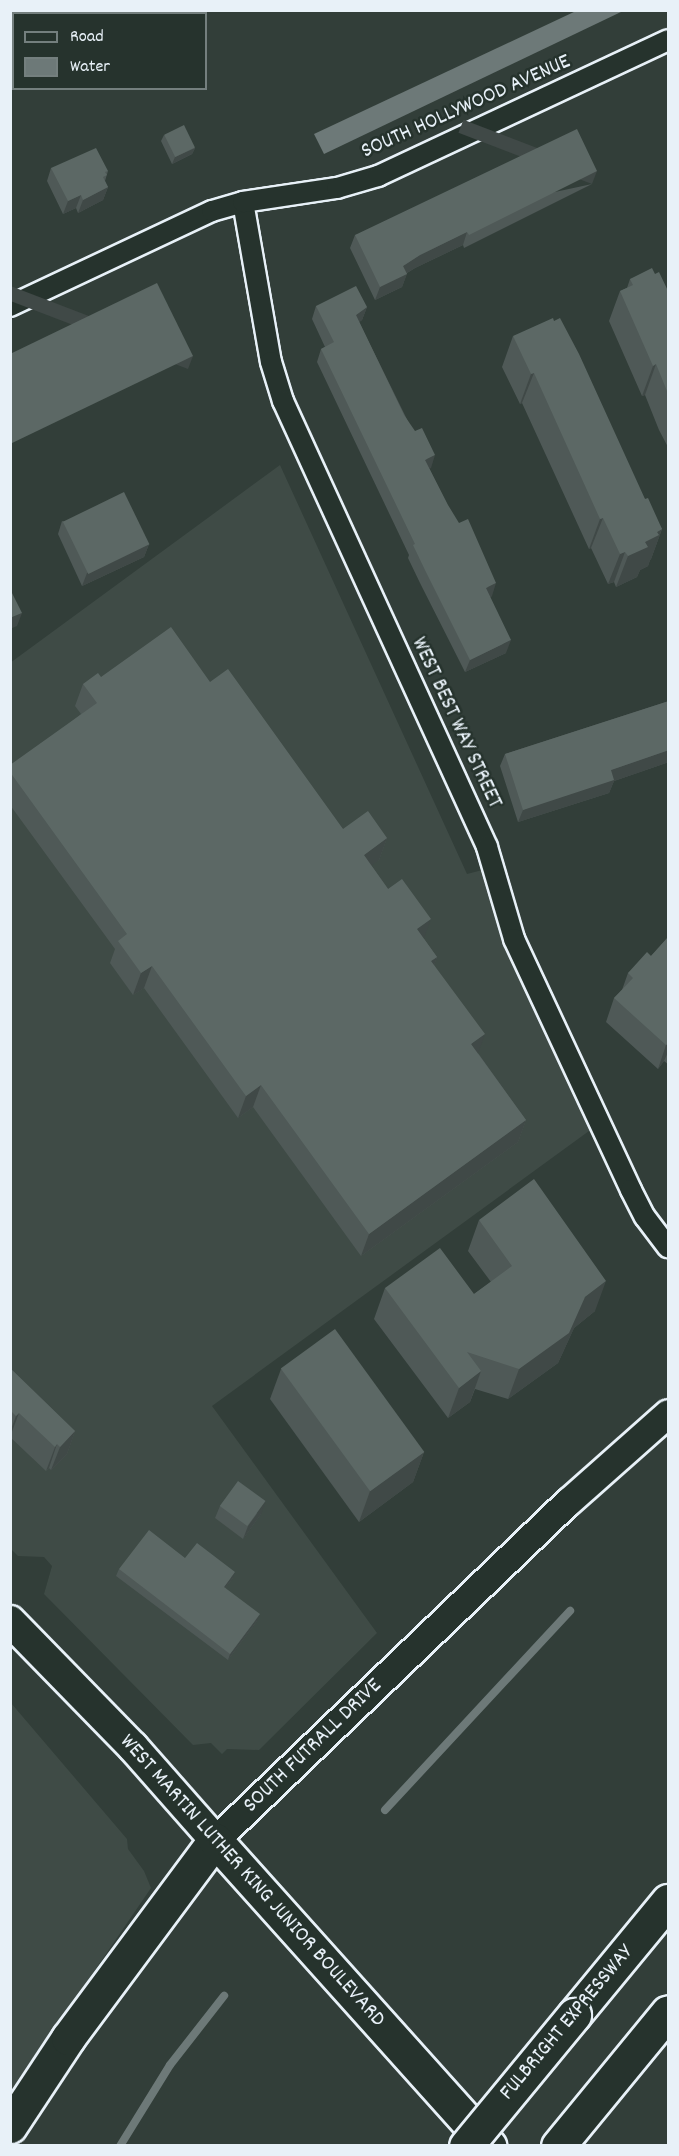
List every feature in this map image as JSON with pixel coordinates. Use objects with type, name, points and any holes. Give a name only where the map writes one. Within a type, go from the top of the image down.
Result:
[{"type":"highway","name":"SOUTH FUTRALL DRIVE","points":[[10,2126],[68,2038],[215,1840]]},
{"type":"highway","name":"WEST MARTIN LUTHER KING JUNIOR BOULEVARD","points":[[215,1840],[490,2145]]},
{"type":"highway","name":"FULBRIGHT EXPRESSWAY","points":[[466,2145],[669,1901]]},
{"type":"highway","points":[[558,2145],[669,2012]]},
{"type":"main road","name":"SOUTH FUTRALL DRIVE","points":[[215,1840],[569,1501],[669,1413]]},
{"type":"main road","name":"WEST MARTIN LUTHER KING JUNIOR BOULEVARD","points":[[10,1621],[133,1748],[215,1840]]},
{"type":"street","name":"SOUTH HOLLYWOOD AVENUE","points":[[10,306],[185,221],[243,202],[337,188],[378,176],[669,40]]},
{"type":"street","name":"WEST BEST WAY STREET","points":[[243,202],[271,362],[283,401],[487,847],[514,939],[631,1190],[645,1217],[669,1247]]},
{"type":"shaded area","points":[[280,465],[467,874],[494,867],[600,1123],[212,1406],[377,1633],[259,1750],[227,1749],[222,1754],[211,1743],[193,1745],[44,1594],[52,1566],[44,1557],[18,1556],[11,1549],[10,663]]},
{"type":"shaded area","points":[[11,1703],[127,1839],[128,1849],[144,1871],[151,1888],[11,2093]]},
{"type":"water","points":[[576,11],[623,11],[324,154],[314,134]]},
{"type":"building","points":[[184,125],[195,147],[175,157],[164,135]]},
{"type":"building","points":[[577,129],[597,171],[469,235],[467,232],[420,255],[403,266],[407,274],[380,287],[355,235]]},
{"type":"building","points":[[96,148],[108,171],[103,177],[108,187],[83,200],[81,195],[68,201],[51,168]]},
{"type":"building","points":[[652,268],[655,274],[659,272],[669,293],[669,396],[656,364],[653,366],[620,291],[633,285],[630,279]]},
{"type":"building","points":[[157,283],[193,356],[10,444],[10,354]]},
{"type":"building","points":[[356,286],[367,307],[356,315],[404,415],[415,431],[422,428],[435,455],[425,460],[448,505],[459,523],[468,519],[496,583],[486,588],[511,640],[470,660],[321,349],[334,342],[316,306]]},
{"type":"building","points":[[553,318],[554,321],[560,318],[579,354],[645,499],[648,498],[662,529],[657,532],[659,535],[645,542],[648,547],[628,556],[625,552],[620,554],[603,518],[600,519],[534,373],[531,374],[513,336]]},
{"type":"building","points":[[124,492],[149,544],[88,574],[63,522]]},
{"type":"building","points":[[10,589],[22,613],[10,618]]},
{"type":"building","points":[[171,627],[210,682],[228,669],[343,829],[368,811],[387,838],[364,855],[388,889],[402,879],[431,919],[417,929],[437,957],[431,961],[485,1034],[471,1044],[526,1120],[369,1234],[261,1085],[246,1096],[152,966],[141,973],[118,941],[127,934],[10,772],[10,765],[97,703],[83,684],[98,673],[101,677]]},
{"type":"building","points":[[669,701],[669,750],[611,770],[614,780],[523,810],[505,754]]},
{"type":"building","points":[[669,936],[669,1043],[666,1045],[614,998],[633,978],[628,973],[647,952],[651,956]]},
{"type":"building","points":[[534,1179],[606,1281],[585,1297],[569,1333],[519,1369],[467,1352],[481,1371],[459,1388],[385,1288],[440,1248],[474,1294],[512,1266],[479,1220]]},
{"type":"building","points":[[335,1329],[424,1452],[370,1491],[281,1368]]},
{"type":"building","points":[[10,1368],[75,1431],[60,1447],[57,1444],[55,1447],[19,1413],[16,1416],[10,1410]]},
{"type":"building","points":[[238,1481],[266,1501],[247,1526],[220,1506]]},
{"type":"building","points":[[149,1530],[185,1558],[197,1543],[235,1572],[224,1587],[260,1614],[230,1654],[119,1569]]},
{"type":"waterway","points":[[385,1810],[570,1611]]},
{"type":"waterway","points":[[120,2146],[170,2065],[224,1996]]}]
